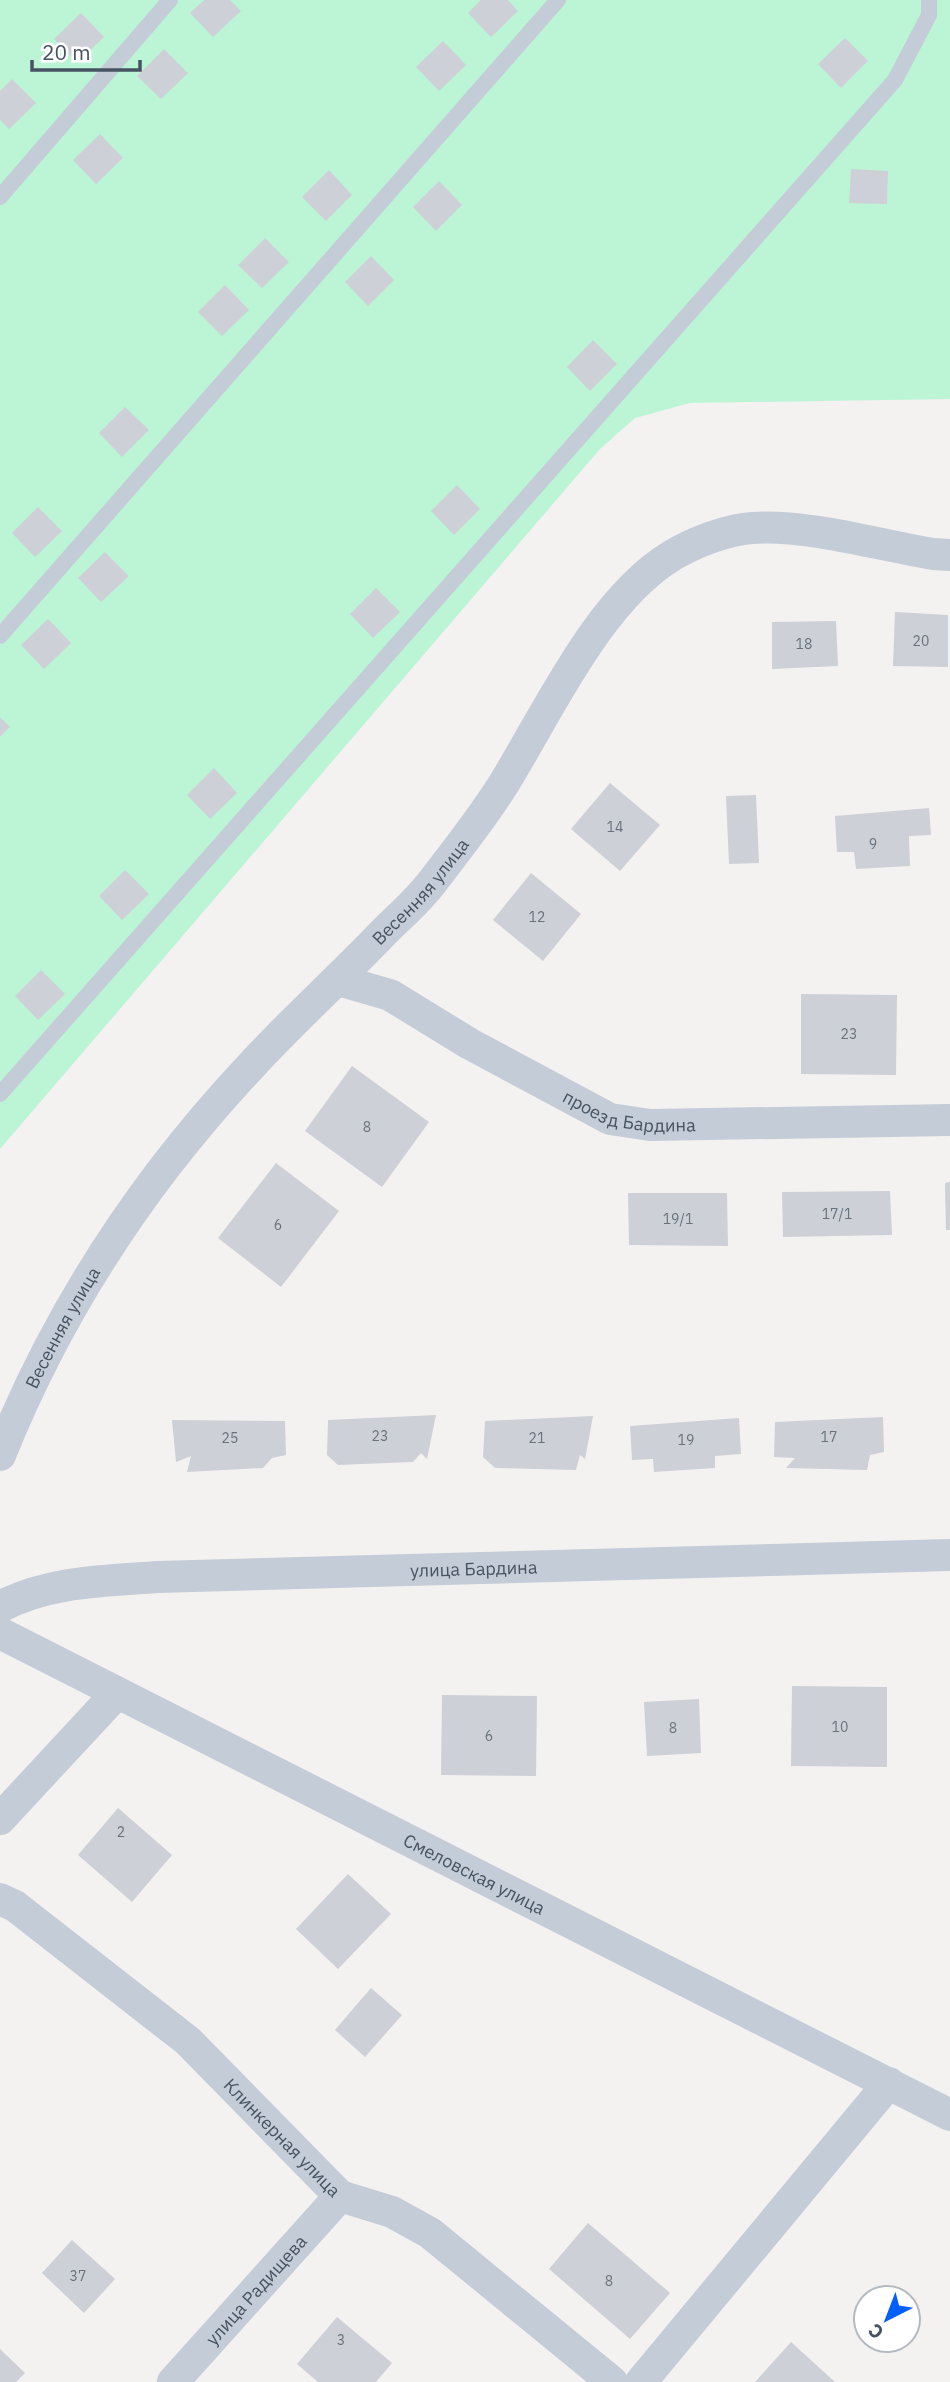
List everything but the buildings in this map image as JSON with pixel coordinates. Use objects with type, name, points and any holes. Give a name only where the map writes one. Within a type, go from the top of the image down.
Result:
[{"type":"street","name":"Весенняя улица","points":[[0,1455],[28,1385],[57,1332],[138,1203],[195,1128],[248,1069],[430,886],[500,789],[607,613],[641,578],[662,562],[707,539],[751,528],[805,531],[933,555],[950,555]]},
{"type":"street","name":"проезд Бардина","points":[[338,980],[390,995],[470,1044],[610,1119],[650,1125],[950,1120]]},
{"type":"street","name":"улица Бардина","points":[[0,1607],[24,1594],[72,1585],[158,1577],[950,1555]]},
{"type":"street","name":"Смеловская улица","points":[[0,1633],[950,2115]]},
{"type":"street","points":[[0,1819],[117,1693]]},
{"type":"street","name":"Клинкерная улица","points":[[0,1899],[15,1906],[188,2041],[341,2196],[392,2212],[430,2233],[612,2382]]},
{"type":"street","points":[[641,2382],[889,2083]]},
{"type":"street","name":"улица Радищева","points":[[173,2382],[341,2196]]},
{"type":"lane","points":[[0,197],[170,0]]},
{"type":"lane","points":[[0,636],[558,0]]},
{"type":"lane","points":[[0,1094],[895,79],[929,15],[929,0]]},
{"type":"green space","points":[[0,0],[950,0],[950,399],[690,403],[635,418],[600,449],[0,1149]]}]
